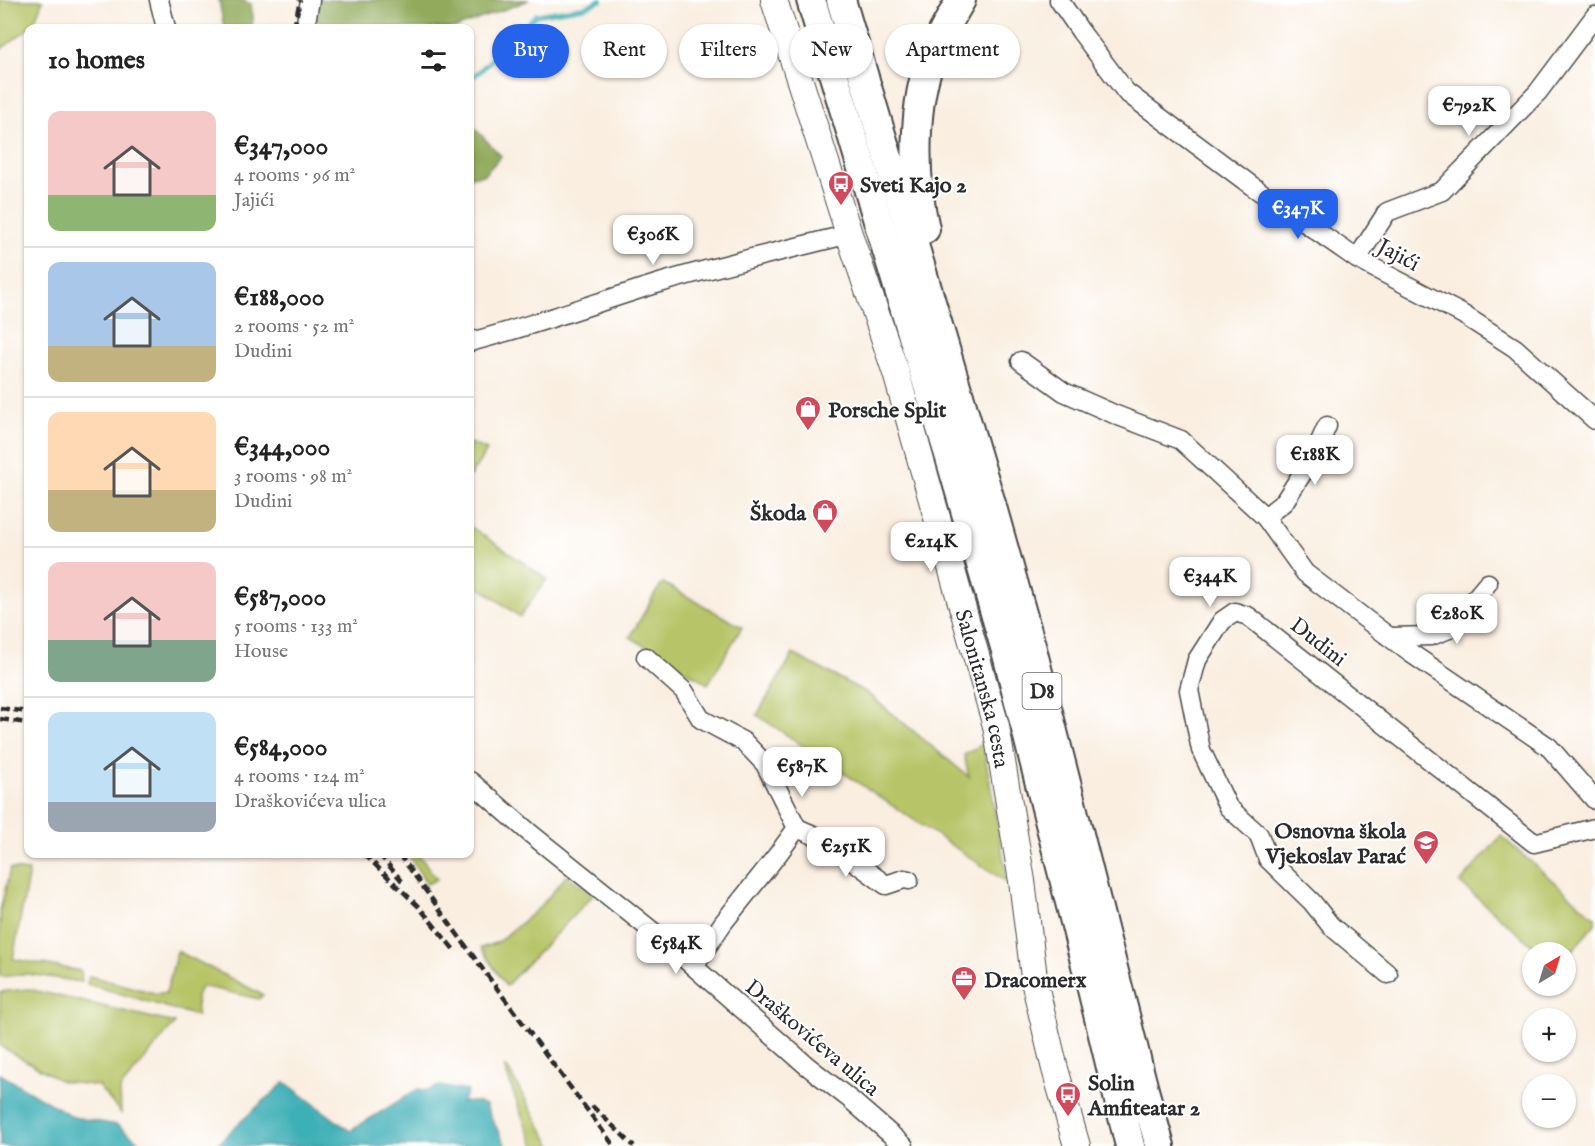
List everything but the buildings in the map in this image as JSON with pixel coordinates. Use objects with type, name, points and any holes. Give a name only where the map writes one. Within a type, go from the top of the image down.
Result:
[{"type":"highway","name":"D8","points":[[810,0],[950,458],[1007,654],[1130,1146]]},
{"type":"highway","name":"D8","points":[[841,0],[1032,649],[1160,1146]]},
{"type":"highway","points":[[932,309],[940,288],[921,211],[917,157],[918,113],[932,54],[961,0]]},
{"type":"main road","name":"Salonitanska cesta","points":[[774,0],[896,374],[996,726],[1022,881],[1035,985],[1054,1069],[1077,1146]]},
{"type":"street","points":[[159,0],[165,24]]},
{"type":"street","points":[[306,24],[310,0]]},
{"type":"street","name":"Jajići","points":[[1059,0],[1126,92],[1252,186],[1357,259],[1462,314],[1515,348],[1595,420]]},
{"type":"street","points":[[1357,259],[1387,212],[1442,191],[1538,92],[1595,16]]},
{"type":"street","points":[[474,341],[706,270],[849,234]]},
{"type":"street","name":"Dudini","points":[[1021,361],[1065,392],[1116,416],[1181,440],[1265,517],[1305,573],[1390,637],[1549,747],[1595,800]]},
{"type":"street","points":[[1265,517],[1284,502],[1314,455],[1327,426]]},
{"type":"street","points":[[1390,637],[1431,636],[1449,629],[1488,583]]},
{"type":"street","name":"Dudini","points":[[1388,974],[1331,926],[1312,902],[1268,859],[1259,835],[1227,807],[1201,750],[1189,690],[1197,660],[1222,621],[1235,612],[1248,616],[1534,843],[1595,828]]},
{"type":"street","points":[[646,657],[684,691],[701,719],[744,742],[765,764],[797,828],[825,840],[886,885],[904,879],[909,880]]},
{"type":"street","name":"Draškovićeva ulica","points":[[474,784],[531,834],[694,966],[806,1065],[904,1146]]},
{"type":"street","points":[[694,966],[723,923],[797,828]]},
{"type":"green space","points":[[0,0],[43,0],[34,22],[24,24],[24,32],[0,50]]},
{"type":"green space","points":[[219,0],[241,0],[251,4],[252,24],[223,24]]},
{"type":"green space","points":[[317,0],[529,0],[466,24],[313,24]]},
{"type":"green space","points":[[474,127],[501,156],[484,175],[474,176]]},
{"type":"green space","points":[[474,445],[487,450],[474,470]]},
{"type":"green space","points":[[474,529],[547,579],[520,617],[474,583]]},
{"type":"green space","points":[[663,583],[742,627],[708,684],[630,637]]},
{"type":"green space","points":[[793,654],[867,693],[969,777],[964,755],[983,744],[1008,883],[757,715]]},
{"type":"green space","points":[[1501,836],[1595,917],[1595,924],[1576,946],[1576,942],[1528,942],[1460,883]]},
{"type":"green space","points":[[411,858],[421,858],[437,879],[427,884]]},
{"type":"green space","points":[[10,869],[29,871],[13,959],[81,971],[82,982],[28,974],[0,977],[0,911]]},
{"type":"green space","points":[[567,875],[593,895],[506,986],[481,948],[498,942],[540,907]]},
{"type":"green space","points":[[177,951],[263,995],[259,999],[202,986],[196,996],[197,1016],[87,984],[89,976],[154,993],[166,993]]},
{"type":"green space","points":[[28,989],[175,1023],[120,1089],[121,1113],[98,1086],[61,1081],[0,1046],[0,992]]},
{"type":"green space","points":[[504,1066],[509,1071],[552,1146],[535,1146]]},
{"type":"water","points":[[0,1074],[73,1117],[117,1125],[145,1146],[0,1146]]},
{"type":"water","points":[[285,1082],[350,1131],[418,1089],[428,1090],[440,1086],[468,1091],[462,1102],[486,1105],[506,1146],[216,1146]]},
{"type":"waterway","points":[[474,76],[536,15],[585,7],[601,0]]},
{"type":"railway","points":[[295,24],[300,0]]},
{"type":"railway","points":[[0,708],[24,711]]},
{"type":"railway","points":[[0,719],[24,722]]},
{"type":"railway","points":[[368,858],[419,907],[455,951]]},
{"type":"railway","points":[[382,858],[402,881]]},
{"type":"railway","points":[[402,858],[614,1146]]},
{"type":"railway","points":[[592,1106],[634,1146]]},
{"type":"place","name":"Sveti Kajo 2","points":[[841,207]]},
{"type":"place","name":"Porsche Split","points":[[808,432]]},
{"type":"place","name":"Škoda","points":[[825,535]]},
{"type":"place","name":"Osnovna škola Vjekoslav Parać","points":[[1426,866]]},
{"type":"place","name":"Dracomerx","points":[[964,1002]]},
{"type":"place","name":"Solin Amfiteatar 2","points":[[1068,1118]]}]
